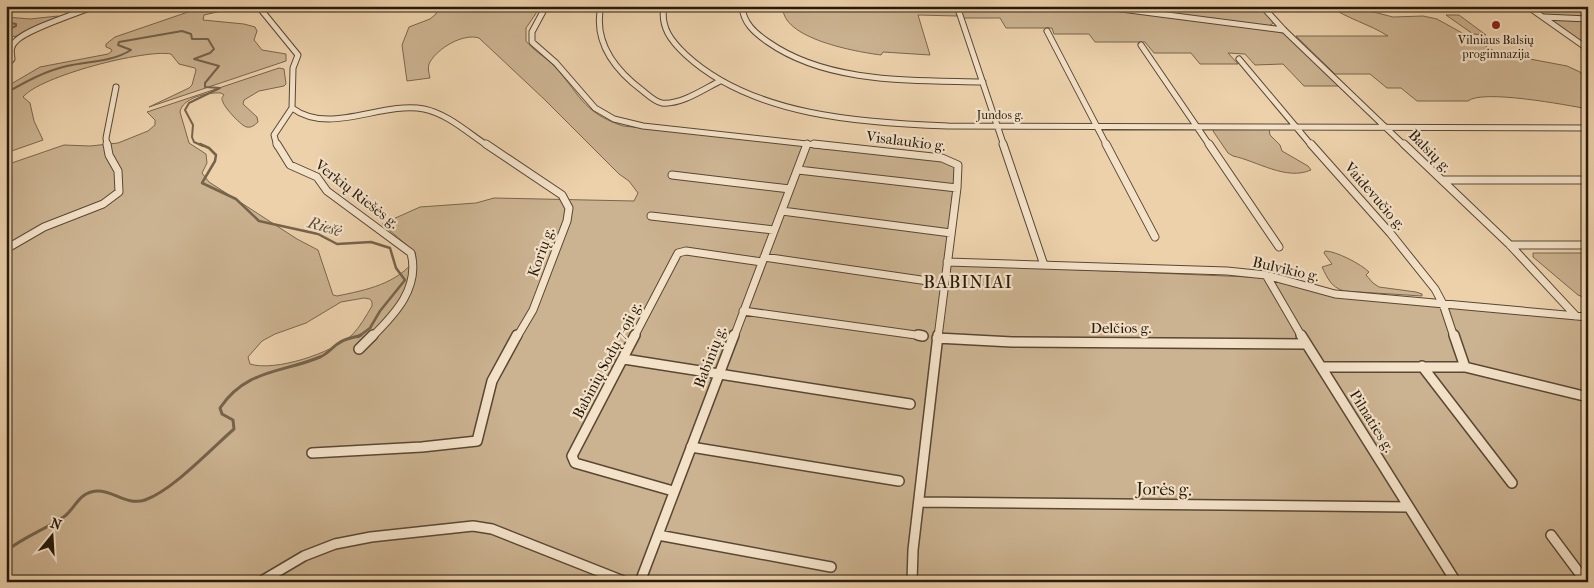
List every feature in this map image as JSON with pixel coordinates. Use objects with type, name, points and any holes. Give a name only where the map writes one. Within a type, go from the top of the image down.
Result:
[{"type":"street","points":[[7,65],[12,59],[13,44],[20,38],[95,6]]},
{"type":"street","points":[[258,6],[298,55],[293,68],[292,108]]},
{"type":"street","name":"Visalaukio g.","points":[[546,6],[532,32],[532,42],[556,62],[595,108],[614,119],[643,126],[949,160],[960,168],[937,338],[912,582]]},
{"type":"street","points":[[601,6],[598,29],[609,57],[624,76],[657,102],[669,103],[720,81]]},
{"type":"street","name":"Jundos g.","points":[[664,6],[663,26],[670,39],[683,55],[702,70],[720,81],[769,101],[839,118],[893,124],[998,126],[1588,128]]},
{"type":"street","points":[[742,6],[744,16],[756,32],[770,44],[802,60],[840,71],[875,77],[983,82]]},
{"type":"street","points":[[957,6],[1044,266]]},
{"type":"street","points":[[1098,6],[1284,30]]},
{"type":"street","name":"Balsių g.","points":[[1262,6],[1284,30],[1510,245],[1576,316]]},
{"type":"street","points":[[1527,6],[1544,18],[1588,19]]},
{"type":"street","points":[[1544,18],[1542,19],[1588,49]]},
{"type":"street","points":[[1047,31],[1155,237]]},
{"type":"street","points":[[1141,45],[1278,247]]},
{"type":"street","name":"Vaidevučio g.","points":[[1239,59],[1295,126],[1391,234],[1435,289],[1443,304],[1465,367]]},
{"type":"street","points":[[6,249],[44,227],[103,204],[119,192],[118,171],[109,155],[106,138],[116,87]]},
{"type":"street","name":"Verkių Riešės g.","points":[[292,108],[274,135],[277,145],[290,165],[317,177],[327,191],[411,253],[414,259],[412,281],[404,298],[391,316],[359,349]]},
{"type":"street","name":"Korių g.","points":[[292,108],[300,116],[315,119],[402,108],[433,111],[442,114],[562,196],[569,208],[569,213],[543,286],[532,310],[492,381],[477,442],[312,453]]},
{"type":"street","name":"Babinių g.","points":[[640,582],[673,491],[807,144]]},
{"type":"street","points":[[798,170],[957,188]]},
{"type":"street","points":[[672,175],[790,189]]},
{"type":"street","points":[[1442,180],[1588,180]]},
{"type":"street","points":[[782,211],[951,233]]},
{"type":"street","points":[[651,216],[774,230]]},
{"type":"street","points":[[1510,245],[1588,245]]},
{"type":"street","name":"Babinių Sodų 7-oji g.","points":[[673,491],[575,463],[572,460],[572,456],[678,254],[686,252],[763,260]]},
{"type":"street","points":[[763,260],[928,281]]},
{"type":"street","name":"Bulvikio g.","points":[[947,262],[1227,271],[1266,274],[1334,294],[1588,317]]},
{"type":"street","name":"Pilnaties g.","points":[[1266,274],[1306,344],[1456,582]]},
{"type":"street","points":[[743,311],[923,336]]},
{"type":"street","name":"Delčios g.","points":[[937,338],[978,341],[1306,344]]},
{"type":"street","points":[[624,359],[910,404]]},
{"type":"street","points":[[1422,366],[1512,483]]},
{"type":"street","points":[[1321,367],[1465,367],[1588,396]]},
{"type":"street","points":[[691,447],[899,481]]},
{"type":"street","name":"Jorės g.","points":[[919,502],[1409,507]]},
{"type":"street","points":[[260,582],[304,556],[335,544],[371,537],[473,526],[492,529],[626,582]]},
{"type":"street","points":[[658,535],[832,567]]},
{"type":"street","points":[[1551,535],[1586,582]]},
{"type":"shaded area","points":[[197,6],[243,6],[204,15],[203,20],[244,24],[255,27],[257,31],[254,40],[262,50],[286,54],[286,61],[149,107],[189,88],[192,85],[195,68],[179,64],[171,54],[158,54],[117,60],[70,73],[33,89],[23,97],[30,103],[34,121],[43,140],[6,153],[6,87],[40,67],[108,54],[112,51],[106,47],[106,44],[115,37],[188,12]]},
{"type":"shaded area","points":[[435,6],[541,6],[526,28],[526,41],[553,65],[582,101],[609,121],[623,126],[945,160],[956,166],[944,264],[1273,278],[1338,297],[1588,320],[1588,582],[6,582],[6,165],[64,145],[90,146],[118,143],[148,131],[155,125],[155,120],[147,112],[279,68],[284,69],[286,84],[284,86],[259,91],[244,100],[243,104],[257,117],[258,122],[251,127],[241,124],[224,105],[222,99],[224,95],[221,93],[196,97],[185,103],[180,112],[189,143],[206,154],[207,163],[202,173],[209,182],[297,239],[318,250],[333,295],[348,294],[381,284],[391,280],[409,267],[416,258],[415,252],[382,224],[420,207],[476,203],[494,198],[634,201],[638,193],[629,181],[619,174],[544,99],[479,38],[466,38],[451,43],[430,62],[428,68],[430,78],[407,81],[402,45],[409,27],[430,19],[436,14],[437,9]],"holes":[[[364,298],[370,299],[372,306],[363,321],[352,335],[343,342],[318,354],[288,363],[261,366],[250,364],[248,357],[262,341],[275,334],[306,323],[341,302]]]},
{"type":"shaded area","points":[[783,6],[955,6],[957,16],[918,15],[930,55],[883,52],[881,55],[839,47],[807,35],[794,27],[785,17]]},
{"type":"shaded area","points":[[960,6],[1088,6],[1274,30],[1285,34],[1341,86],[1304,86],[1283,64],[1255,65],[1245,54],[1228,53],[1238,64],[1200,64],[1191,53],[1154,53],[1145,42],[1095,42],[1089,34],[1054,34],[1052,28],[1006,28],[1000,18],[963,18]]},
{"type":"shaded area","points":[[1111,6],[1260,6],[1275,22],[1269,26]]},
{"type":"shaded area","points":[[1329,6],[1359,6],[1366,10],[1393,17],[1423,16],[1437,19],[1498,53],[1567,66],[1580,72],[1588,82],[1588,109],[1507,97],[1476,98],[1468,101],[1417,101],[1401,88],[1387,88],[1370,74],[1335,74],[1296,36],[1388,36]]},
{"type":"shaded area","points":[[1529,6],[1588,6],[1588,46]]},
{"type":"shaded area","points":[[1446,15],[1459,15],[1486,35],[1473,34]]},
{"type":"shaded area","points":[[6,17],[30,19],[60,17],[19,36],[6,37]]},
{"type":"shaded area","points":[[1269,128],[1270,135],[1280,145],[1282,151],[1308,166],[1311,170],[1301,173],[1282,172],[1233,156],[1228,153],[1213,131],[1215,129]]},
{"type":"shaded area","points":[[1325,251],[1348,258],[1360,265],[1369,272],[1366,275],[1379,287],[1416,292],[1422,294],[1422,296],[1344,291],[1330,282],[1322,267],[1332,264],[1324,253]]},
{"type":"shaded area","points":[[1533,253],[1588,253],[1588,299],[1578,295],[1533,257]]},
{"type":"waterway","name":"Riešė","points":[[6,22],[16,24],[16,26],[6,30]]},
{"type":"waterway","name":"Riešė","points":[[6,93],[51,71],[67,66],[116,57],[131,50],[118,45],[119,42],[182,31],[191,34],[192,39],[208,39],[214,49],[210,53],[194,59],[219,66],[205,83],[205,87],[220,88],[189,103],[185,110],[193,125],[192,137],[194,142],[203,146]]},
{"type":"waterway","name":"Riešė","points":[[200,144],[209,148],[216,155],[215,161],[202,183],[236,199],[259,221],[318,234],[337,244],[371,242],[390,248],[396,268],[405,280],[380,311],[370,328],[360,335]]},
{"type":"waterway","name":"Riešė","points":[[6,551],[65,516],[82,497],[91,492],[103,491],[132,501],[145,500],[156,495],[191,468],[234,429],[233,420],[222,414],[220,408],[230,395],[241,386],[266,374],[320,357],[341,341],[360,335]]},
{"type":"place","name":"Vilniaus Balsių progimnazija","points":[[1496,25]]},
{"type":"district","name":"BABINIAI","points":[[968,282]]}]
